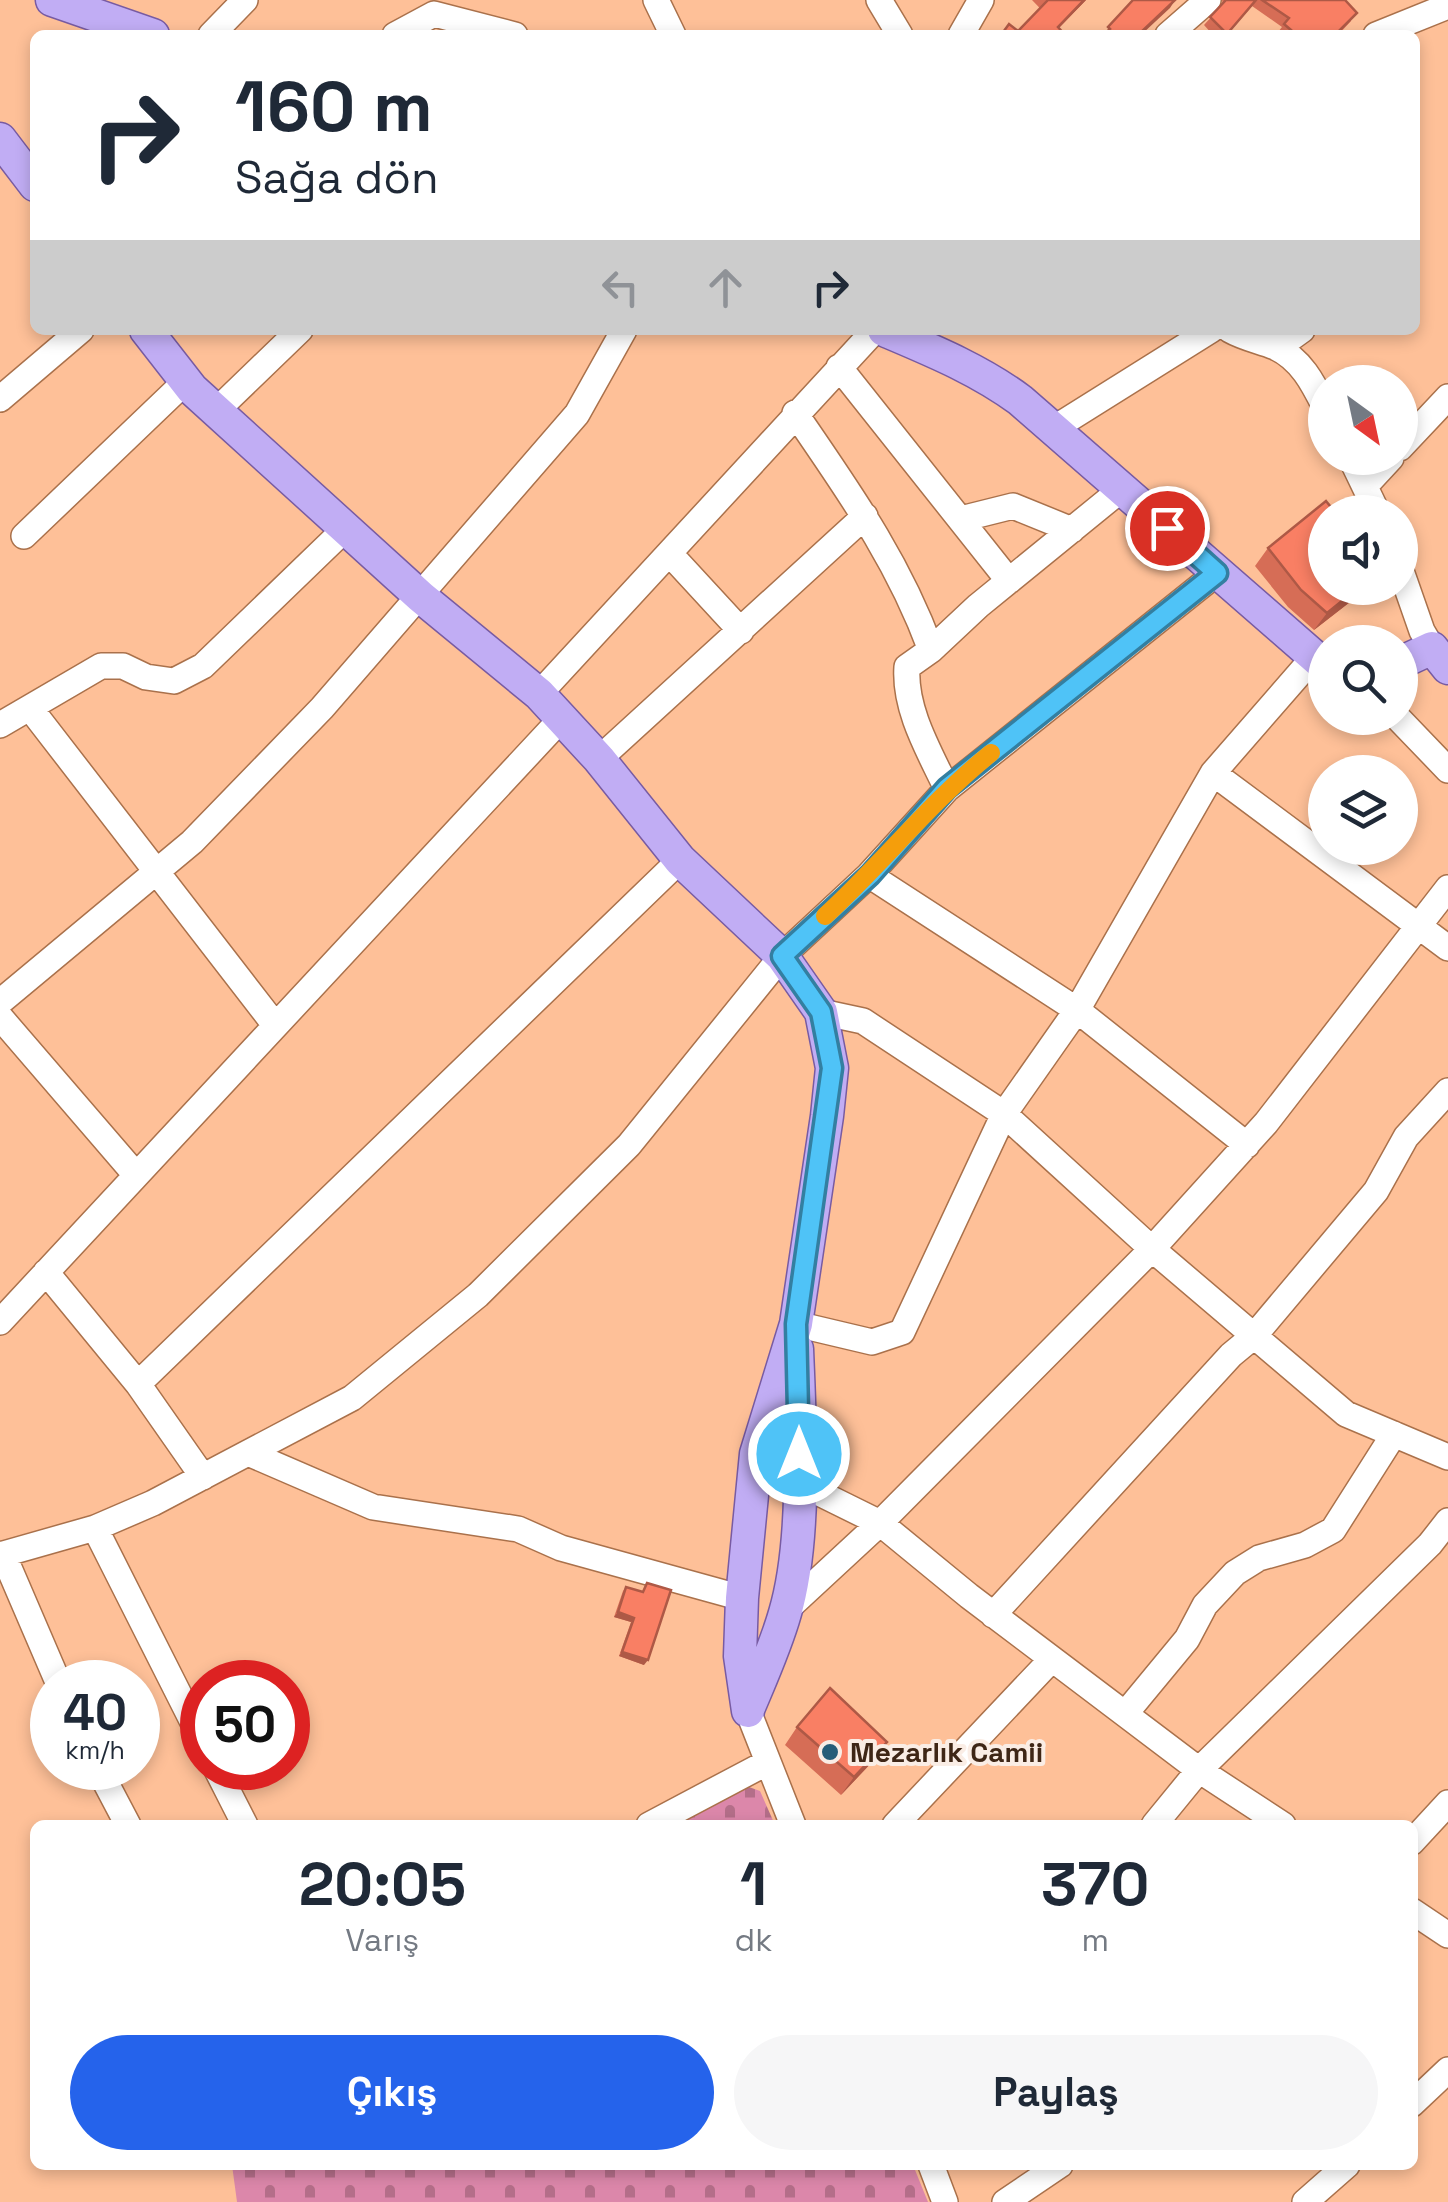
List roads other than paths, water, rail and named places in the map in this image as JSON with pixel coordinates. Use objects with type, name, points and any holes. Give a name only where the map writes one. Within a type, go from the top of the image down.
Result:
[{"type":"main road","points":[[52,0],[139,30]]},
{"type":"main road","points":[[0,139],[30,178]]},
{"type":"main road","points":[[150,335],[216,412],[421,597],[539,694],[680,860],[782,956],[821,1012],[832,1068],[796,1324],[799,1483],[794,1563],[786,1610],[748,1711]]},
{"type":"main road","points":[[895,335],[994,381],[1308,652]]},
{"type":"main road","points":[[748,1711],[740,1656],[756,1454],[796,1324]]},
{"type":"street","points":[[215,30],[245,0]]},
{"type":"street","points":[[656,0],[670,30]]},
{"type":"street","points":[[879,0],[897,30]]},
{"type":"street","points":[[964,30],[981,0]]},
{"type":"street","points":[[1388,30],[1448,6]]},
{"type":"street","points":[[404,30],[434,14],[496,30]]},
{"type":"street","points":[[0,399],[75,335]]},
{"type":"street","points":[[216,412],[295,335]]},
{"type":"street","points":[[136,1175],[1,1001],[192,842],[322,708],[577,414],[621,335]]},
{"type":"street","points":[[539,694],[870,335]]},
{"type":"street","points":[[1052,428],[1203,335]]},
{"type":"street","points":[[1243,335],[1277,348],[1308,375]]},
{"type":"street","points":[[1277,348],[1295,335]]},
{"type":"street","points":[[839,367],[1010,581]]},
{"type":"street","points":[[24,536],[186,381]]},
{"type":"street","points":[[1418,429],[1448,398]]},
{"type":"street","points":[[795,414],[865,516],[912,596],[931,650]]},
{"type":"street","points":[[1360,475],[1370,495]]},
{"type":"street","points":[[1366,485],[1376,475]]},
{"type":"street","points":[[947,788],[924,740],[906,686],[907,666],[1122,488]]},
{"type":"street","points":[[961,519],[1013,506],[1072,530]]},
{"type":"street","points":[[598,759],[865,516]]},
{"type":"street","points":[[0,725],[100,666],[123,666],[146,676],[174,681],[203,666],[345,530]]},
{"type":"street","points":[[670,554],[741,631]]},
{"type":"street","points":[[48,1660],[1,1555],[95,1528],[203,1477],[352,1398],[478,1294],[629,1145],[782,956],[870,875],[947,788],[1217,573]]},
{"type":"street","points":[[1413,605],[1422,631],[1440,658]]},
{"type":"street","points":[[796,1324],[872,1342],[902,1332],[1004,1114],[1077,1010],[1213,773],[1308,674]]},
{"type":"street","points":[[30,708],[275,1026]]},
{"type":"street","points":[[0,1322],[561,719]]},
{"type":"street","points":[[1414,735],[1448,770]]},
{"type":"street","points":[[1213,773],[1448,948]]},
{"type":"street","points":[[138,1384],[680,860]]},
{"type":"street","points":[[870,875],[1077,1010],[1247,1145]]},
{"type":"street","points":[[786,1610],[880,1523],[1152,1250],[1247,1145],[1448,888]]},
{"type":"street","points":[[821,1012],[863,1020],[1004,1114],[1152,1250],[1346,1414],[1448,1457]]},
{"type":"street","points":[[993,1615],[1232,1355],[1254,1336],[1376,1191],[1406,1137],[1448,1091]]},
{"type":"street","points":[[46,1272],[138,1384],[203,1477]]},
{"type":"street","points":[[1125,1714],[1187,1639],[1205,1605],[1235,1573],[1259,1558],[1305,1545],[1332,1530],[1394,1434]]},
{"type":"street","points":[[248,1453],[373,1508],[518,1529],[562,1548],[742,1598]]},
{"type":"street","points":[[754,1472],[799,1483],[880,1523],[993,1615],[1199,1770],[1275,1820]]},
{"type":"street","points":[[1158,1820],[1199,1770],[1430,1544],[1448,1521]]},
{"type":"street","points":[[95,1528],[180,1696]]},
{"type":"street","points":[[899,1820],[1052,1659]]},
{"type":"street","points":[[748,1711],[792,1820]]},
{"type":"street","points":[[658,1820],[768,1762]]},
{"type":"street","points":[[110,1790],[125,1820]]},
{"type":"street","points":[[228,1790],[243,1820]]},
{"type":"street","points":[[1418,1836],[1448,1803]]},
{"type":"street","points":[[1418,1915],[1448,1935]]},
{"type":"street","points":[[1418,2098],[1448,2070]]},
{"type":"street","points":[[933,2170],[945,2202]]},
{"type":"street","points":[[1005,2202],[1053,2170]]},
{"type":"street","points":[[1305,2202],[1341,2170]]},
{"type":"place","name":"Mezarlık Camii","points":[[830,1752]]}]
